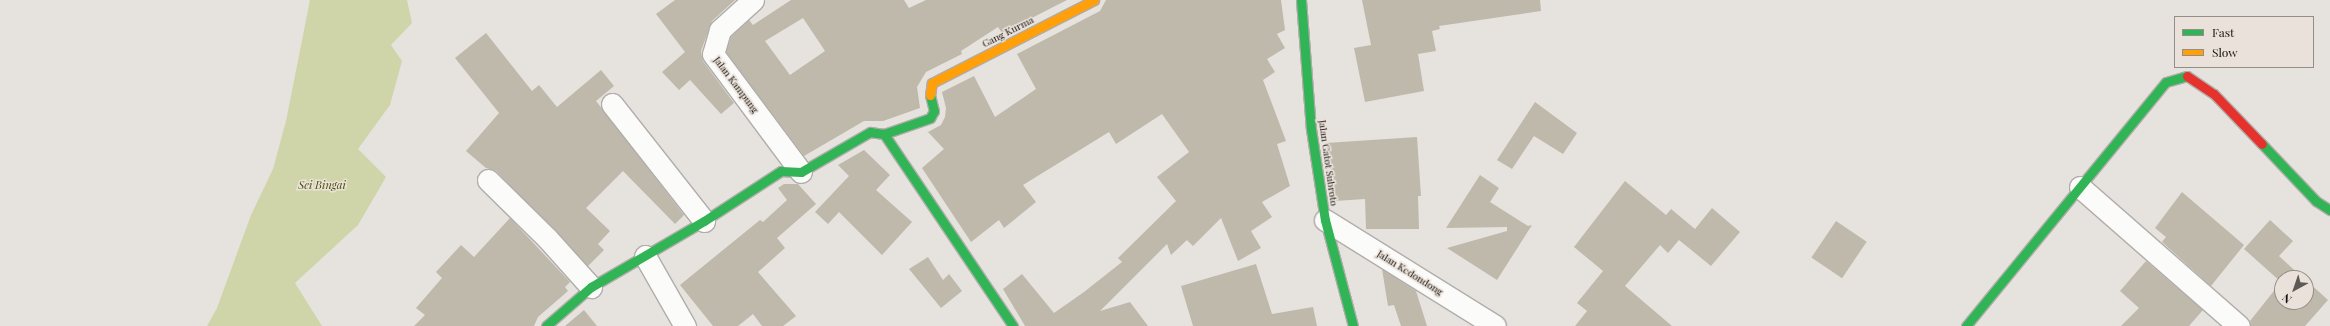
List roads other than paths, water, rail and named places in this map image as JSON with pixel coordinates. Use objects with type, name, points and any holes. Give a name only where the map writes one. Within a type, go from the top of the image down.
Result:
[{"type":"street","name":"Jalan Kampung","points":[[753,0],[720,30],[713,54],[801,172]]},
{"type":"street","name":"Gang Kurma","points":[[884,134],[933,116],[929,91],[932,83],[1094,0]]},
{"type":"street","name":"Jalan Gatot Subroto","points":[[1301,0],[1311,129],[1325,220],[1353,326]]},
{"type":"street","points":[[1966,326],[2166,82],[2189,76],[2214,94],[2316,201],[2330,210]]},
{"type":"street","points":[[612,104],[704,220]]},
{"type":"street","points":[[546,326],[591,287],[704,220],[781,171],[801,172],[870,132],[884,134],[1013,326]]},
{"type":"street","points":[[488,180],[547,238],[591,287]]},
{"type":"street","points":[[2080,187],[2239,326]]},
{"type":"street","name":"Jalan Kedondong","points":[[1325,220],[1495,326]]},
{"type":"street","points":[[645,256],[685,326]]},
{"type":"water","name":"Sei Bingai","points":[[310,0],[407,0],[412,23],[391,45],[402,61],[390,105],[358,149],[386,177],[358,225],[295,283],[322,326],[207,326],[217,308],[251,215],[273,169],[286,121]]}]
